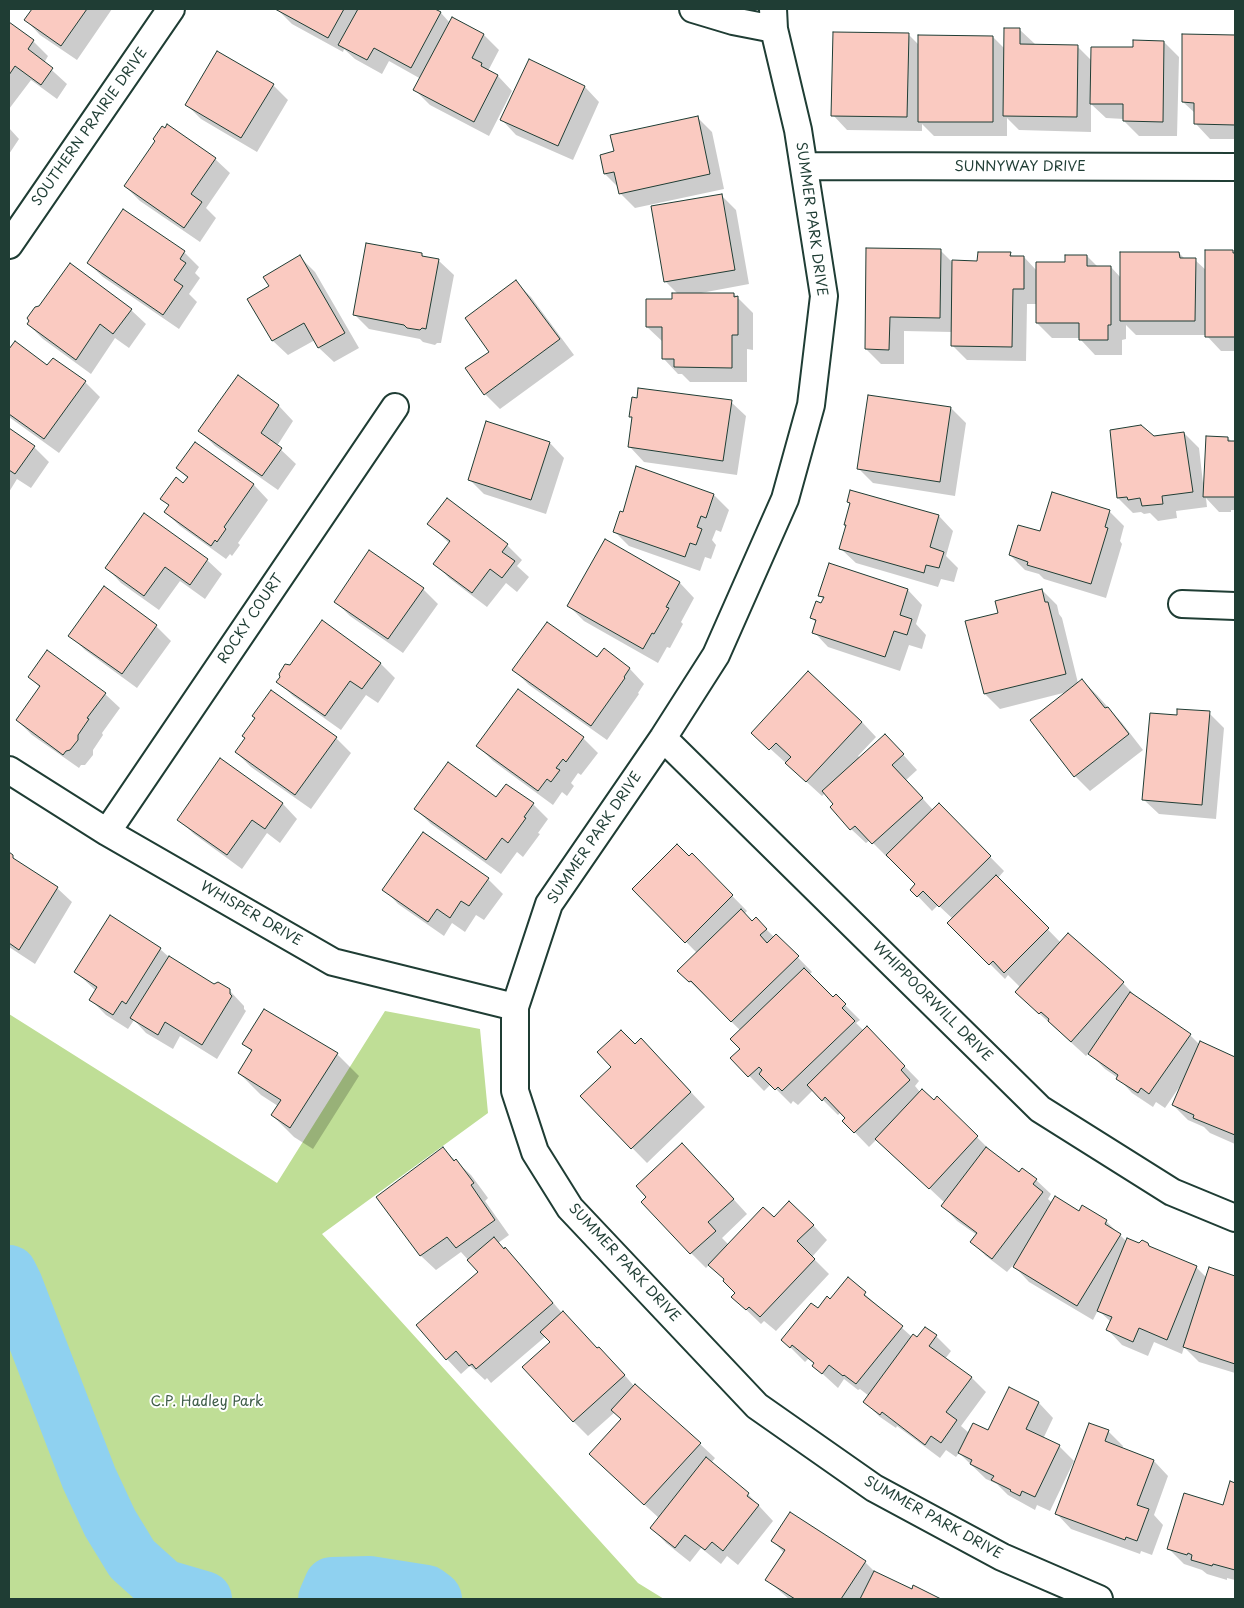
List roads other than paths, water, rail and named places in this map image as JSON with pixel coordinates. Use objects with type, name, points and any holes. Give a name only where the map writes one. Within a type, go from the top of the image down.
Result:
[{"type":"street","name":"SOUTHERN PRAIRIE DRIVE","points":[[9,245],[171,9]]},
{"type":"street","points":[[693,9],[733,21],[773,19]]},
{"type":"street","name":"SUMMER PARK DRIVE","points":[[773,19],[798,130],[824,296],[811,405],[785,499],[716,656],[663,738],[549,904],[515,1007],[515,1091],[535,1152],[570,1208],[757,1406],[874,1488],[1002,1557],[1099,1599]]},
{"type":"street","name":"SUNNYWAY DRIVE","points":[[804,166],[1235,167]]},
{"type":"street","name":"ROCKY COURT","points":[[107,832],[395,407]]},
{"type":"street","points":[[1182,604],[1235,606]]},
{"type":"street","name":"WHIPPOORWILL DRIVE","points":[[663,738],[1040,1109],[1172,1192],[1235,1218]]},
{"type":"street","name":"WHISPER DRIVE","points":[[9,770],[107,832],[333,962],[515,1007]]},
{"type":"waterway","points":[[9,1273],[89,1478],[110,1523],[132,1559],[163,1587],[204,1599]]},
{"type":"waterway","points":[[326,1599],[332,1585],[369,1584],[426,1593],[434,1599]]},
{"type":"park label","name":"C.P. Hadley Park","points":[[207,1402]]}]
